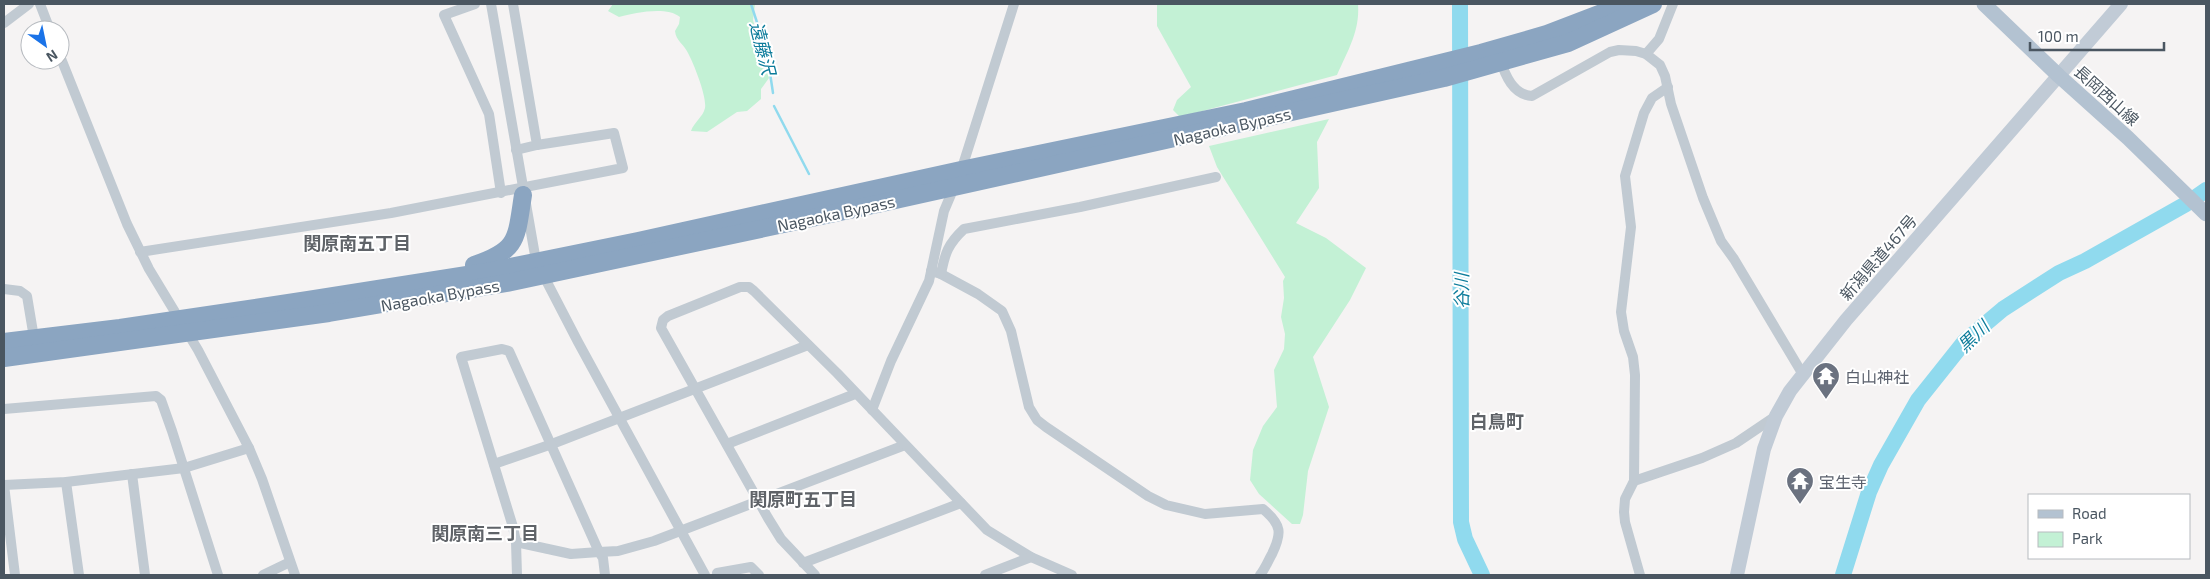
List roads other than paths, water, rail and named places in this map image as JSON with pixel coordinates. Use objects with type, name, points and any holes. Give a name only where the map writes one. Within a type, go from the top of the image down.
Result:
[{"type":"highway","points":[[1547,34],[1607,4]]},
{"type":"highway","name":"Nagaoka Bypass","points":[[4,358],[486,272],[539,268],[646,255],[955,186],[1443,70],[1482,60],[1625,4]]},
{"type":"highway","name":"Nagaoka Bypass","points":[[1482,60],[1500,60],[1568,42],[1653,4]]},
{"type":"highway","name":"Nagaoka Bypass","points":[[4,342],[329,313],[507,283],[539,268],[638,241],[961,170],[1443,70]]},
{"type":"highway","points":[[418,283],[492,259],[506,251],[515,239],[523,192]]},
{"type":"main road","name":"長岡西山線","points":[[1984,4],[2059,76],[2128,138],[2206,214]]},
{"type":"main road","name":"新潟県道467号","points":[[1737,575],[1764,449],[1776,416],[1802,373],[2121,4]]},
{"type":"street","points":[[4,24],[29,4]]},
{"type":"street","points":[[40,4],[46,20]]},
{"type":"street","points":[[475,4],[444,15],[489,114],[501,193]]},
{"type":"street","points":[[491,4],[523,192],[539,268],[704,573]]},
{"type":"street","points":[[513,4],[538,145]]},
{"type":"street","points":[[936,272],[944,211],[961,170],[1014,4]]},
{"type":"street","points":[[1646,54],[1661,34],[1673,4]]},
{"type":"street","points":[[1500,60],[1515,90],[1521,95],[1532,96],[1610,52],[1631,50],[1646,54],[1660,65],[1668,87],[1671,104],[1703,198],[1721,240],[1802,373]]},
{"type":"street","points":[[66,70],[140,252],[203,359],[249,448],[262,479],[295,575]]},
{"type":"street","points":[[1640,575],[1624,512],[1625,499],[1634,481],[1635,375],[1633,357],[1624,331],[1621,312],[1631,227],[1625,176],[1644,113],[1652,98],[1668,87]]},
{"type":"street","points":[[140,252],[336,222],[501,193],[523,192],[623,168],[614,132],[516,150]]},
{"type":"street","points":[[872,410],[891,361],[952,240],[964,230],[1216,177]]},
{"type":"street","points":[[936,272],[989,300],[1002,311],[1011,331],[1029,407],[1038,420],[1046,427],[1148,496],[1166,506],[1205,514],[1263,509],[1274,518],[1280,536],[1260,575]]},
{"type":"street","points":[[815,575],[781,539],[661,328],[663,320],[740,287],[749,287],[754,291],[987,530],[1032,557],[1072,575]]},
{"type":"street","points":[[4,289],[20,292],[27,296],[34,338]]},
{"type":"street","points":[[494,464],[552,444],[808,345]]},
{"type":"street","points":[[517,575],[516,542],[461,357],[502,349],[509,351],[599,552],[604,558],[605,575]]},
{"type":"street","points":[[727,444],[855,394]]},
{"type":"street","points":[[4,410],[156,396],[161,400],[218,575]]},
{"type":"street","points":[[1634,481],[1702,458],[1736,443],[1776,416]]},
{"type":"street","points":[[516,542],[571,554],[635,548],[905,445]]},
{"type":"street","points":[[15,575],[4,485],[66,482],[184,468],[249,448]]},
{"type":"street","points":[[132,474],[145,575]]},
{"type":"street","points":[[66,482],[79,575]]},
{"type":"street","points":[[803,563],[961,503]]},
{"type":"street","points":[[984,575],[1032,557]]},
{"type":"street","points":[[263,575],[290,562]]},
{"type":"street","points":[[717,573],[751,567],[760,575]]},
{"type":"waterway","name":"遠藤沢","points":[[751,4],[767,53],[773,93]]},
{"type":"waterway","name":"谷川","points":[[1460,4],[1461,522],[1465,539],[1482,575]]},
{"type":"waterway","name":"遠藤沢","points":[[774,106],[809,174]]},
{"type":"waterway","name":"黒川","points":[[1843,575],[1869,492],[1881,465],[1918,400],[1965,341],[2003,309],[2059,273],[2085,261],[2186,204],[2206,190]]},
{"type":"place","name":"白山神社","points":[[1826,400]]},
{"type":"place","name":"宝生寺","points":[[1800,505]]},
{"type":"district","name":"関原南五丁目","points":[[357,243]]},
{"type":"district","name":"白鳥町","points":[[1497,421]]},
{"type":"district","name":"関原町五丁目","points":[[803,499]]},
{"type":"district","name":"関原南三丁目","points":[[485,533]]}]
